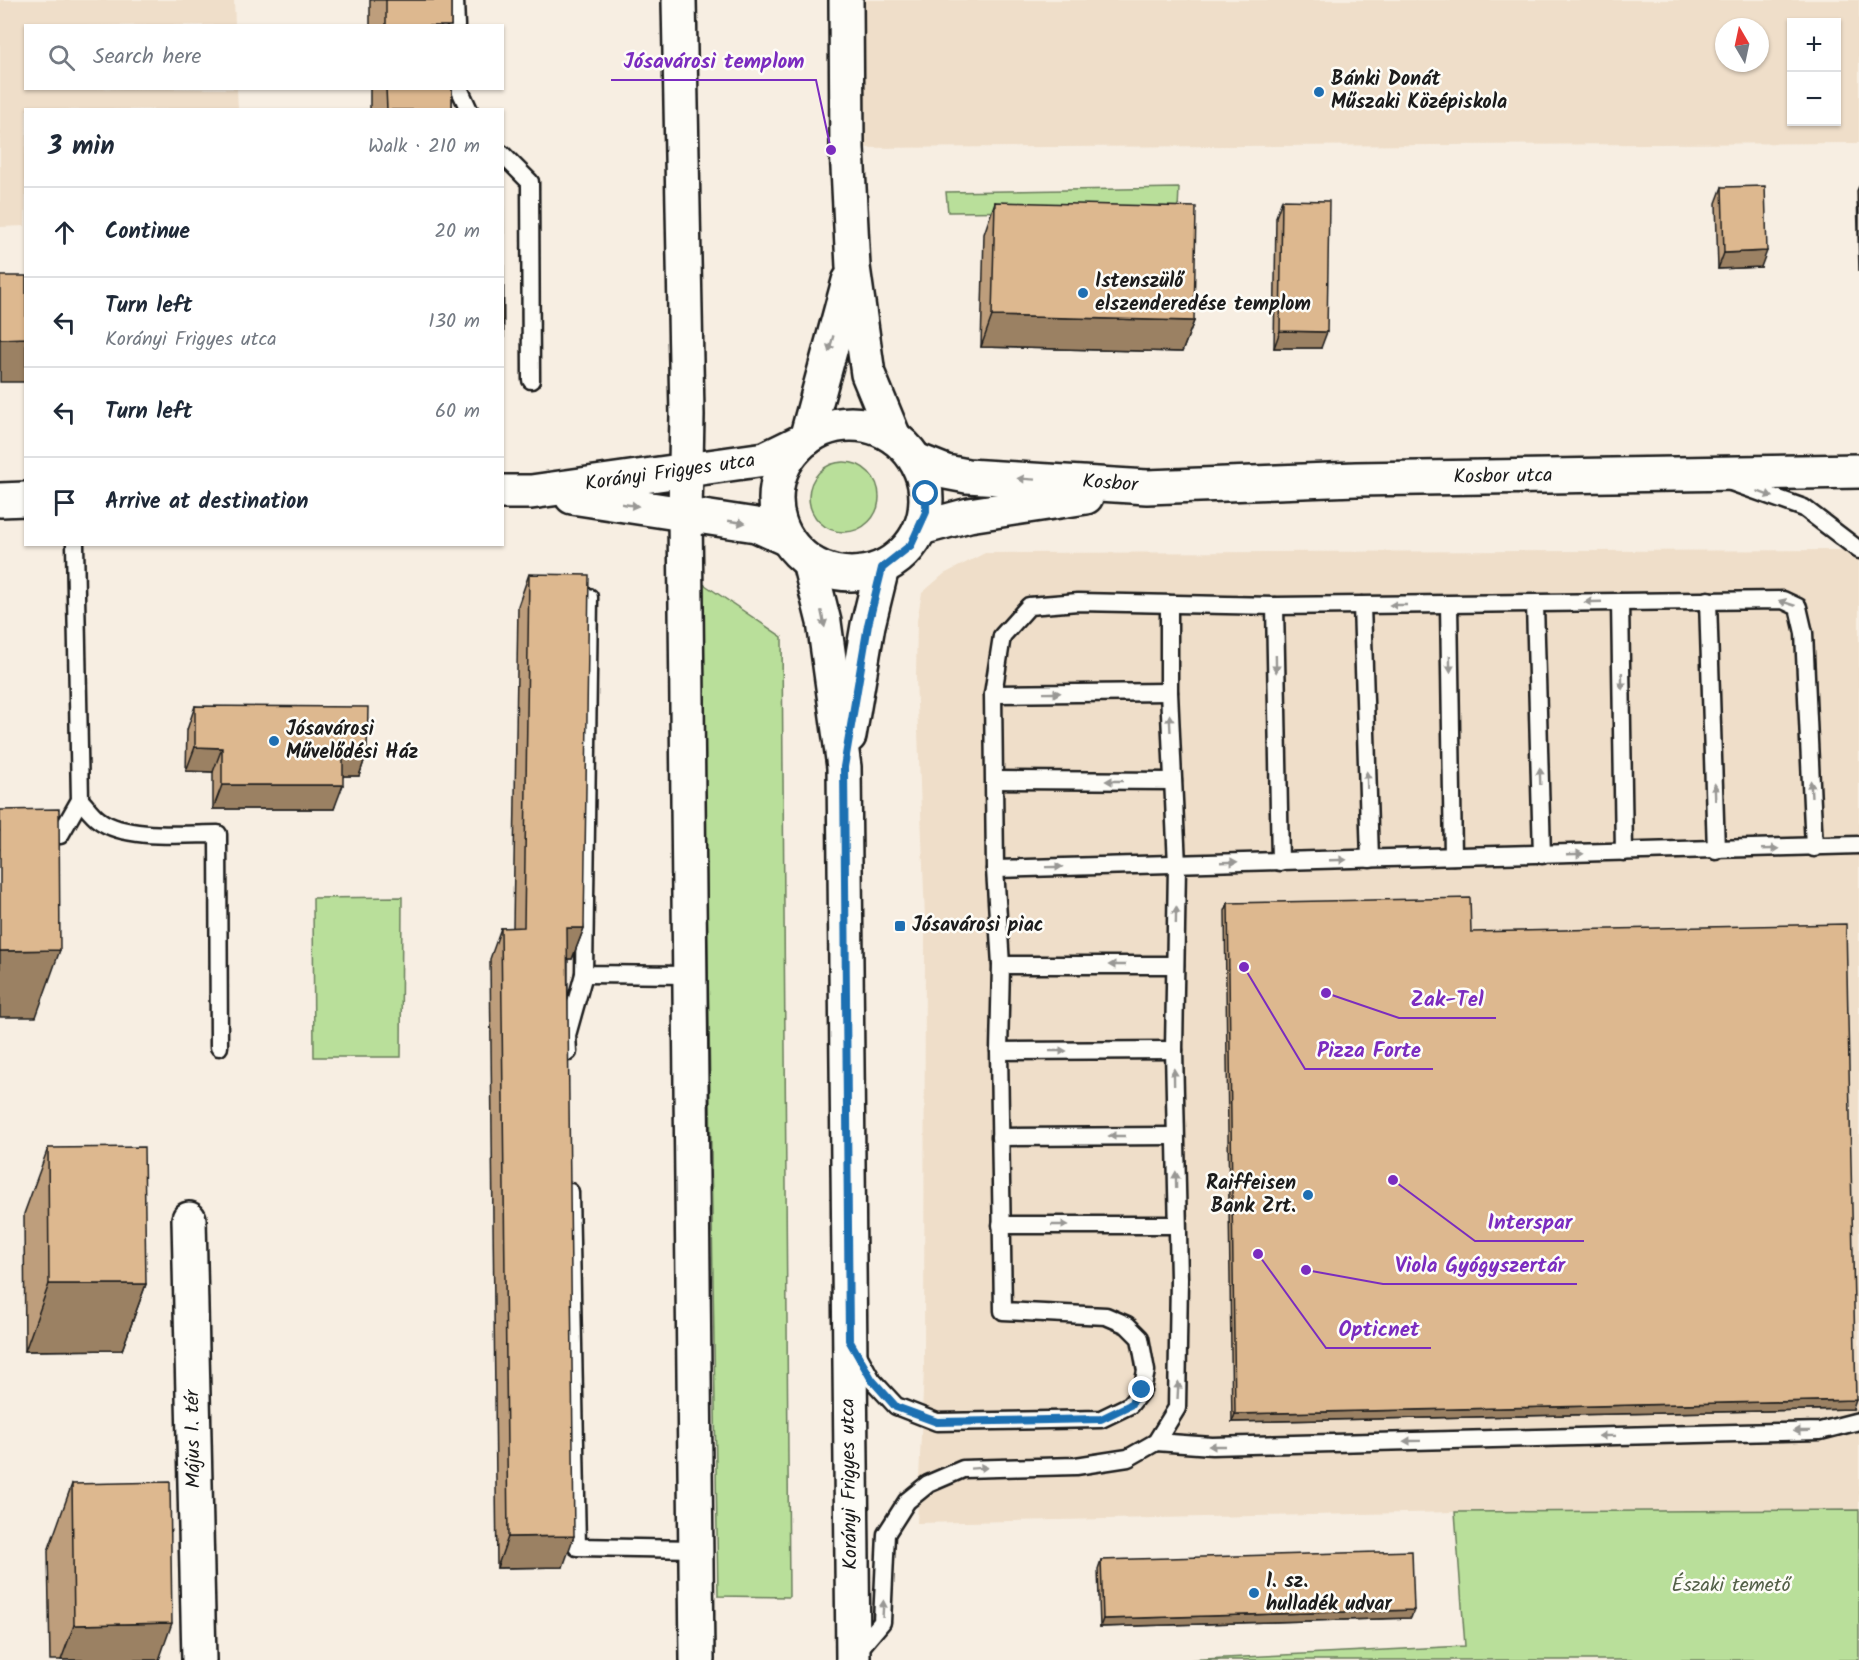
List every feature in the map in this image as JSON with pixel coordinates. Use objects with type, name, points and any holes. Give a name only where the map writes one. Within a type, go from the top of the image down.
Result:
[{"type":"street","points":[[679,0],[684,369],[687,415],[685,513],[697,1660]]},
{"type":"street","points":[[846,0],[848,148],[853,267],[868,374],[905,449],[926,494],[926,512],[921,528],[911,545],[882,568],[848,575],[831,572],[798,551],[779,523],[775,505],[777,486],[790,454],[806,439],[825,428],[847,424],[872,427],[905,449]]},
{"type":"street","points":[[806,439],[853,267]]},
{"type":"street","name":"Korányi Frigyes utca","points":[[517,492],[765,459],[806,439]]},
{"type":"street","name":"Kosbor","points":[[905,449],[946,472],[967,476],[1148,487]]},
{"type":"street","name":"Kosbor utca","points":[[1148,487],[1356,479],[1859,471]]},
{"type":"street","name":"Kosbor","points":[[921,528],[969,515],[1148,487]]},
{"type":"street","name":"Korányi Frigyes utca","points":[[517,492],[685,513],[756,525],[798,551],[824,622],[844,767],[853,1658]]},
{"type":"street","points":[[0,500],[24,499]]},
{"type":"street","name":"Korányi Frigyes utca","points":[[844,767],[868,625],[882,568]]},
{"type":"street","name":"Május 1. tér","points":[[189,1219],[199,1660]]},
{"type":"lane","points":[[456,0],[456,24]]},
{"type":"lane","points":[[460,90],[468,108]]},
{"type":"lane","points":[[504,156],[530,182],[531,380]]},
{"type":"lane","points":[[1710,474],[1804,508],[1859,550]]},
{"type":"lane","points":[[0,840],[60,835],[80,800],[75,546]]},
{"type":"lane","points":[[568,1070],[567,1035],[584,974],[590,597]]},
{"type":"lane","points":[[1708,600],[1716,851]]},
{"type":"lane","points":[[849,1340],[872,1380],[896,1407],[937,1422],[1101,1419],[1130,1405],[1142,1390],[1146,1371],[1140,1338],[1127,1325],[1106,1316],[1003,1311],[999,1051],[1001,965],[995,869],[993,694],[1002,636],[1029,606],[1078,602],[1275,606],[1783,600],[1798,607],[1804,633],[1814,848]]},
{"type":"lane","points":[[1620,602],[1624,852]]},
{"type":"lane","points":[[853,1658],[882,1622],[886,1534],[907,1501],[928,1484],[963,1469],[1008,1466],[1076,1466],[1128,1458],[1156,1442],[1177,1408],[1180,1355],[1174,1050],[1178,865],[1169,692],[1169,604]]},
{"type":"lane","points":[[1535,604],[1542,855]]},
{"type":"lane","points":[[1362,605],[1370,859]]},
{"type":"lane","points":[[1449,605],[1453,856]]},
{"type":"lane","points":[[1275,606],[1280,862]]},
{"type":"lane","points":[[993,694],[1169,692]]},
{"type":"lane","points":[[995,780],[1173,781]]},
{"type":"lane","points":[[80,800],[99,820],[120,830],[147,833],[218,834],[219,1047]]},
{"type":"lane","points":[[995,869],[1716,851],[1859,845]]},
{"type":"lane","points":[[1001,965],[1175,964]]},
{"type":"lane","points":[[584,974],[691,975]]},
{"type":"lane","points":[[999,1051],[1174,1050]]},
{"type":"lane","points":[[1000,1137],[1175,1136]]},
{"type":"lane","points":[[570,1178],[577,1547],[697,1549]]},
{"type":"lane","points":[[1001,1225],[1177,1225]]},
{"type":"lane","points":[[1156,1442],[1212,1446],[1820,1431],[1859,1421]]},
{"type":"shaded area","points":[[0,0],[234,0],[235,24],[24,24],[24,90],[237,90],[238,108],[24,108],[24,226],[0,227]]},
{"type":"shaded area","name":"Bánki Donát Műszaki Középiskola","points":[[846,0],[1859,0],[1859,143],[847,148]]},
{"type":"shaded area","points":[[1859,550],[1859,1510],[1455,1512],[917,1523],[924,1369],[925,919],[916,677],[917,620],[922,593],[944,574],[985,553]]},
{"type":"green space","points":[[1179,188],[1178,210],[948,212],[946,192]]},
{"type":"green space","points":[[844,462],[857,465],[869,472],[876,484],[879,497],[876,510],[869,522],[857,529],[844,532],[831,529],[819,522],[812,510],[809,497],[812,484],[819,472],[831,465]]},
{"type":"green space","points":[[702,583],[782,637],[789,1597],[718,1596]]},
{"type":"green space","points":[[402,897],[401,1057],[314,1057],[313,898]]},
{"type":"green space","name":"Északi temető","points":[[1859,1510],[1859,1660],[1185,1660],[1465,1646],[1455,1512]]},
{"type":"building","points":[[386,0],[451,0],[451,24],[386,24]]},
{"type":"building","points":[[386,90],[452,90],[452,108],[387,108]]},
{"type":"building","points":[[1765,186],[1767,251],[1724,253],[1722,187]]},
{"type":"building","points":[[1282,200],[1329,201],[1327,332],[1280,331]]},
{"type":"building","name":"Istenszülő elszenderedése templom","points":[[995,202],[1196,207],[1194,321],[992,316]]},
{"type":"building","points":[[0,276],[24,276],[24,338],[0,339]]},
{"type":"building","points":[[529,574],[589,575],[584,928],[567,928],[574,1536],[508,1537],[501,928],[524,927]]},
{"type":"building","points":[[195,706],[368,707],[367,752],[343,752],[343,785],[222,785],[222,748],[195,747]]},
{"type":"building","points":[[59,809],[60,950],[0,951],[0,810]]},
{"type":"building","points":[[1470,898],[1471,932],[1846,924],[1856,1400],[1235,1414],[1228,903]]},
{"type":"building","points":[[144,1147],[146,1284],[49,1284],[48,1148]]},
{"type":"building","points":[[170,1482],[172,1623],[74,1625],[72,1484]]},
{"type":"building","name":"1. sz. hulladék udvar","points":[[1412,1551],[1414,1610],[1103,1619],[1101,1560]]},
{"type":"place","name":"Bánki Donát Műszaki Középiskola","points":[[1319,92]]},
{"type":"place","name":"Jósavárosi templom","points":[[831,150]]},
{"type":"place","name":"Istenszülő elszenderedése templom","points":[[1083,293]]},
{"type":"place","name":"Jósavárosi Művelődési Ház","points":[[274,741]]},
{"type":"place","name":"Jósavárosi piac","points":[[900,926]]},
{"type":"place","name":"Pizza Forte","points":[[1244,967]]},
{"type":"place","name":"Zak-Tel","points":[[1326,993]]},
{"type":"place","name":"Interspar","points":[[1393,1180]]},
{"type":"place","name":"Raiffeisen Bank Zrt.","points":[[1308,1195]]},
{"type":"place","name":"Opticnet","points":[[1258,1254]]},
{"type":"place","name":"Viola Gyógyszertár","points":[[1306,1270]]},
{"type":"place","name":"1. sz. hulladék udvar","points":[[1254,1593]]},
{"type":"route","points":[[926,494],[926,512],[921,528],[911,545],[899,558],[882,568],[868,625],[844,767],[849,1340],[872,1380],[896,1407],[937,1422],[1101,1419],[1130,1405],[1142,1390]]}]
